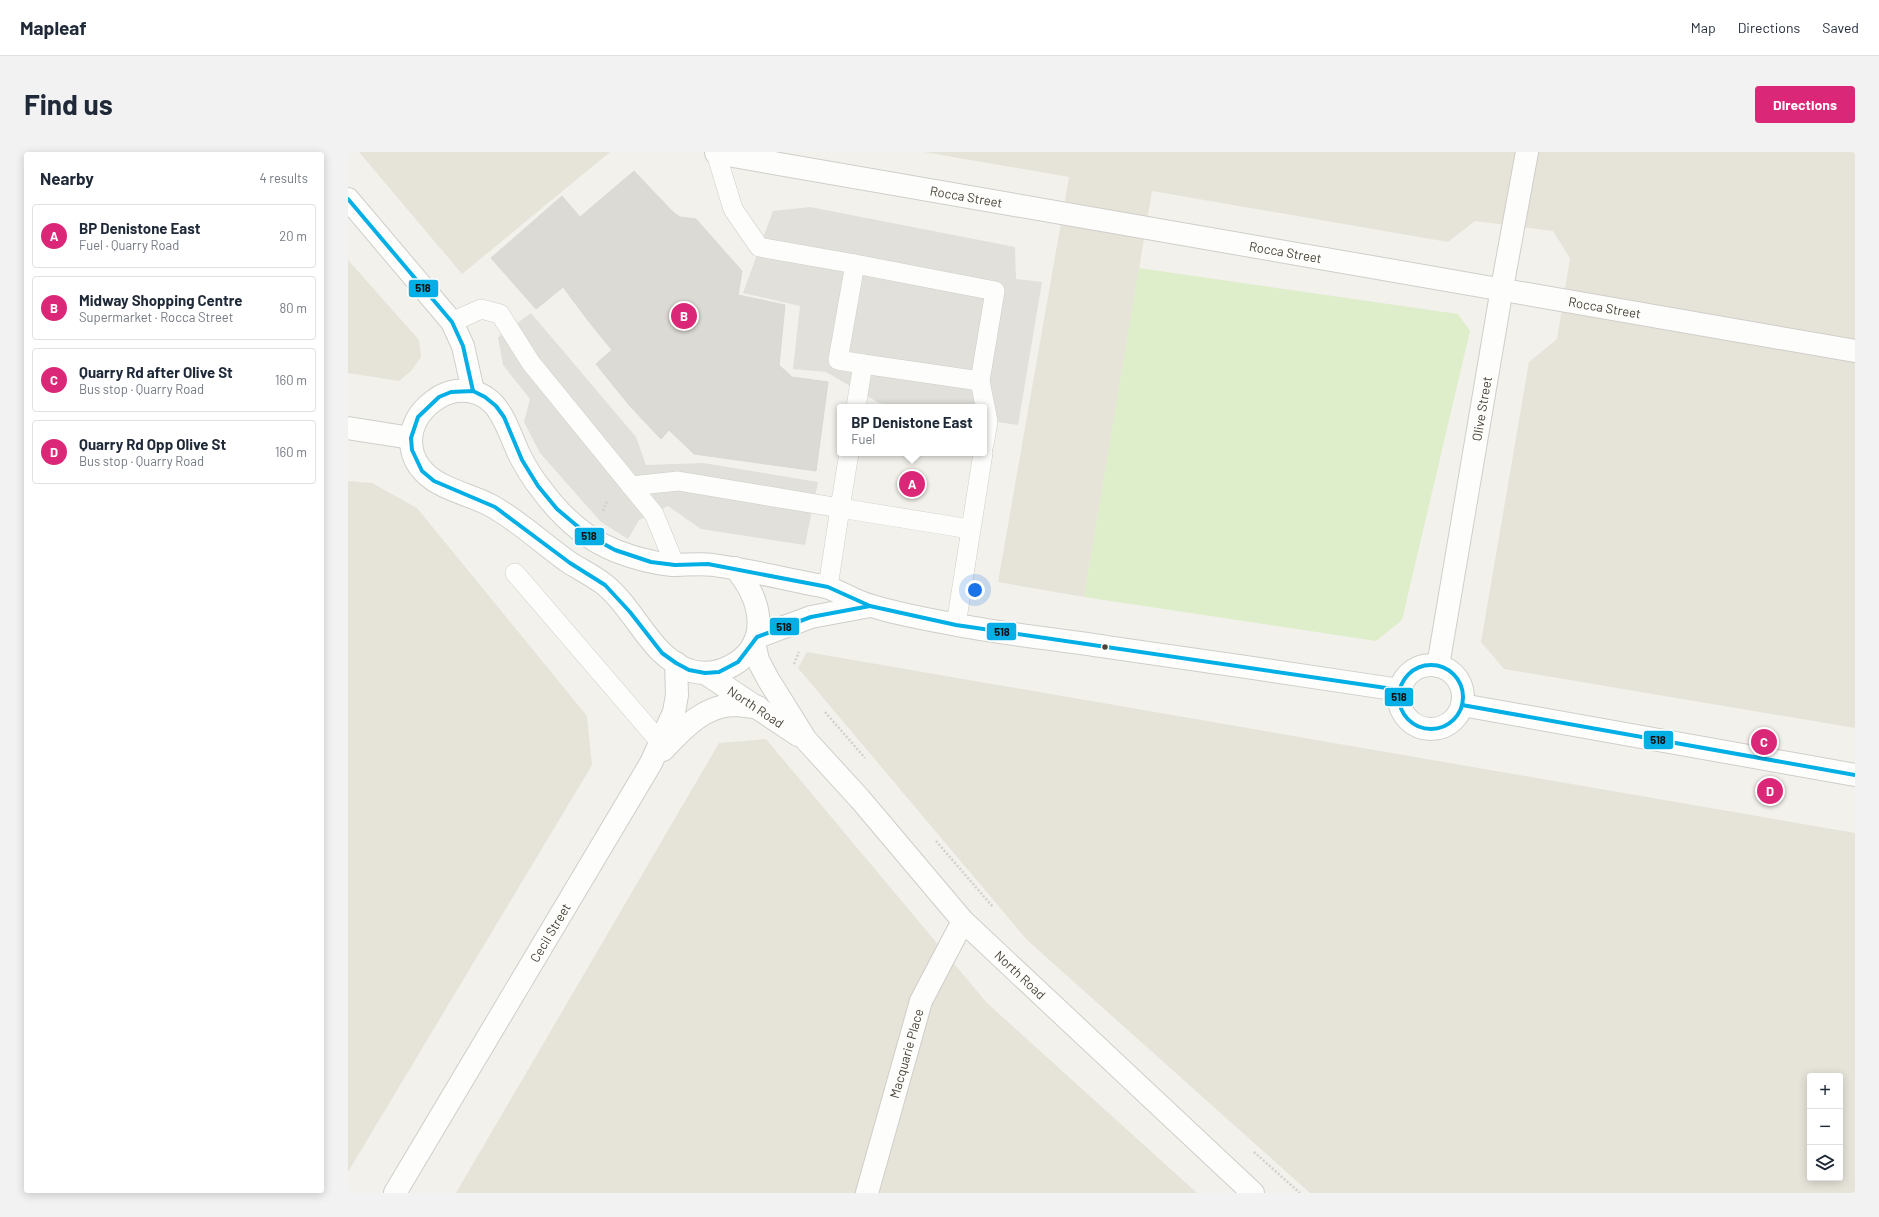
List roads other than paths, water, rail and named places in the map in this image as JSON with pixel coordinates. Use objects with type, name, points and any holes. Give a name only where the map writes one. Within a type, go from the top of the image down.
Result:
[{"type":"street","name":"Olive Street","points":[[1438,666],[1502,288],[1528,152]]},
{"type":"street","name":"Rocca Street","points":[[716,153],[1502,288],[1855,351]]},
{"type":"street","points":[[348,199],[452,322],[464,346],[473,391]]},
{"type":"street","points":[[348,428],[411,438],[418,417],[439,397],[451,392],[473,391],[485,397],[496,406],[504,417],[522,460],[538,486],[557,509],[589,536],[615,550],[651,562],[675,565],[708,564],[828,587],[870,606],[956,625],[1400,690]]},
{"type":"street","name":"North Road","points":[[411,438],[412,450],[422,471],[434,481],[495,507],[570,563],[606,585],[630,612],[662,653],[689,670],[705,674],[758,707],[806,740]]},
{"type":"street","name":"North Road","points":[[735,568],[744,579],[757,605],[756,640],[758,660],[768,679],[806,740],[860,800],[963,921],[1253,1193]]},
{"type":"street","points":[[756,640],[811,617],[870,606]]},
{"type":"street","name":"North Road","points":[[705,674],[719,672],[738,662],[756,640]]},
{"type":"street","name":"Cecil Street","points":[[396,1193],[651,762],[674,712],[677,695],[676,663]]},
{"type":"street","points":[[1428,665],[1438,666],[1446,668],[1459,680],[1462,688],[1462,705],[1453,721],[1445,726],[1436,728],[1419,726],[1405,715],[1401,707],[1400,690],[1404,681],[1414,670],[1428,665]]},
{"type":"street","points":[[651,762],[689,723],[711,711],[732,705],[758,707]]},
{"type":"street","points":[[1462,705],[1855,775]]},
{"type":"street","name":"Macquarie Place","points":[[867,1193],[921,1001],[963,921]]},
{"type":"lane","points":[[716,153],[734,209],[759,247],[995,291],[980,381],[985,404]]},
{"type":"lane","points":[[855,264],[838,360],[980,381]]},
{"type":"lane","points":[[452,322],[481,309],[500,314],[531,363],[654,514],[675,565]]},
{"type":"lane","points":[[856,404],[863,364]]},
{"type":"lane","points":[[987,416],[987,427]]},
{"type":"lane","points":[[828,587],[849,456]]},
{"type":"lane","points":[[956,625],[982,456]]},
{"type":"lane","points":[[631,486],[678,481],[970,528]]},
{"type":"lane","points":[[515,573],[661,743]]},
{"type":"place","name":"Midway Shopping Centre","points":[[684,316]]},
{"type":"place","name":"BP Denistone East","points":[[912,484]]},
{"type":"place","name":"Quarry Rd after Olive St","points":[[1764,742]]},
{"type":"place","name":"Quarry Rd Opp Olive St","points":[[1770,791]]}]
